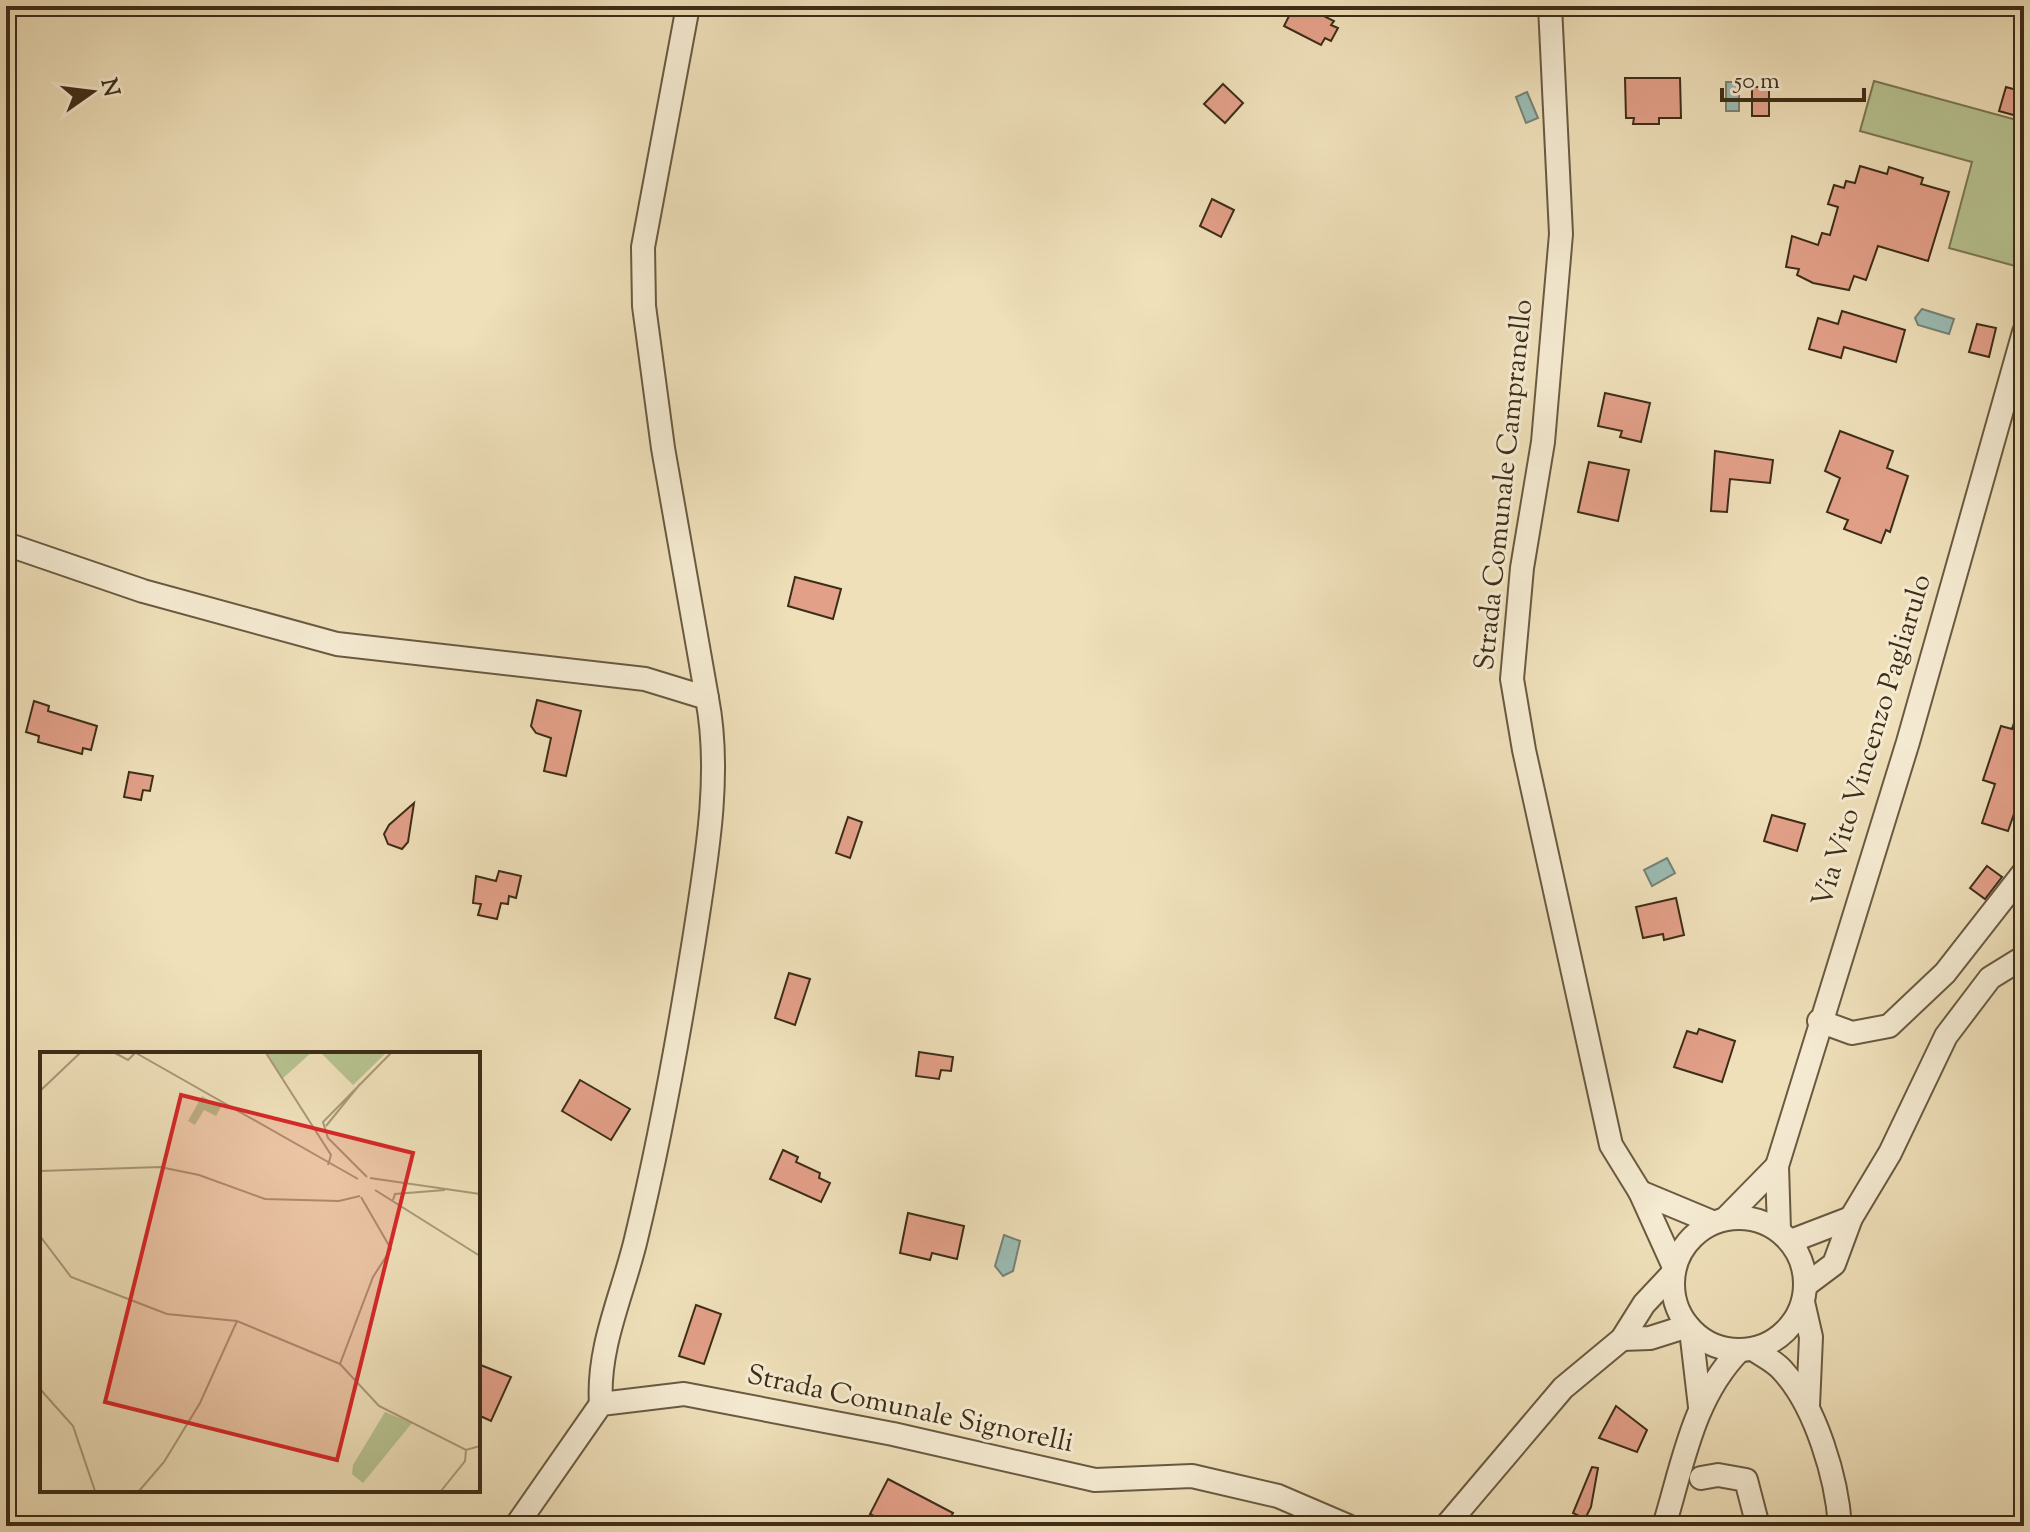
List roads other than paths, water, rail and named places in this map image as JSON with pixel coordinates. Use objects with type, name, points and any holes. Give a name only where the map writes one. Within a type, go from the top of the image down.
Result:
[{"type":"street","points":[[516,1526],[601,1404],[599,1371],[636,1241],[677,1049],[706,860],[713,729],[663,448],[644,306],[643,247],[688,6]]},
{"type":"street","name":"Strada Comunale Campranello","points":[[1550,6],[1561,234],[1543,442],[1522,568],[1512,679],[1524,750],[1611,1145],[1640,1192],[1674,1270]]},
{"type":"street","name":"Via Vito Vincenzo Pagliarulo","points":[[1785,1236],[1777,1166],[1819,1021],[1908,742],[2024,332]]},
{"type":"street","points":[[6,544],[143,591],[337,644],[645,679],[707,698]]},
{"type":"street","points":[[1819,1021],[1852,1033],[1889,1026],[1945,973],[2024,872]]},
{"type":"street","points":[[1664,1526],[1700,1407],[1720,1371],[1746,1350],[1784,1333],[1805,1294],[1834,1264],[1851,1218],[1890,1153],[1946,1036],[1990,978],[2024,957]]},
{"type":"street","name":"Via Vito Vincenzo Pagliarulo","points":[[1719,1220],[1777,1166]]},
{"type":"street","points":[[1640,1192],[1719,1220],[1754,1219],[1785,1236],[1799,1255],[1811,1337],[1808,1406]]},
{"type":"street","points":[[1785,1236],[1851,1218]]},
{"type":"street","points":[[1446,1526],[1563,1388],[1622,1339],[1644,1304],[1674,1270],[1689,1241],[1719,1220]]},
{"type":"street","points":[[1674,1270],[1678,1310],[1690,1328],[1713,1345],[1746,1350],[1782,1369],[1808,1406],[1838,1497],[1840,1526]]},
{"type":"street","points":[[1622,1339],[1650,1338],[1690,1328]]},
{"type":"street","points":[[1690,1328],[1700,1407]]},
{"type":"street","name":"Strada Comunale Signorelli","points":[[601,1404],[684,1394],[893,1434],[1095,1480],[1192,1476],[1278,1496],[1348,1526]]},
{"type":"street","points":[[1701,1478],[1718,1475],[1746,1480],[1758,1526]]},
{"type":"water","points":[[1726,82],[1739,82],[1739,111],[1726,111]]},
{"type":"water","points":[[1527,92],[1538,118],[1526,123],[1516,97]]},
{"type":"water","points":[[1922,309],[1954,319],[1949,334],[1918,325],[1915,318]]},
{"type":"water","points":[[1667,858],[1675,873],[1652,886],[1644,870]]},
{"type":"water","points":[[1004,1235],[1020,1241],[1013,1271],[1003,1276],[995,1266]]}]
